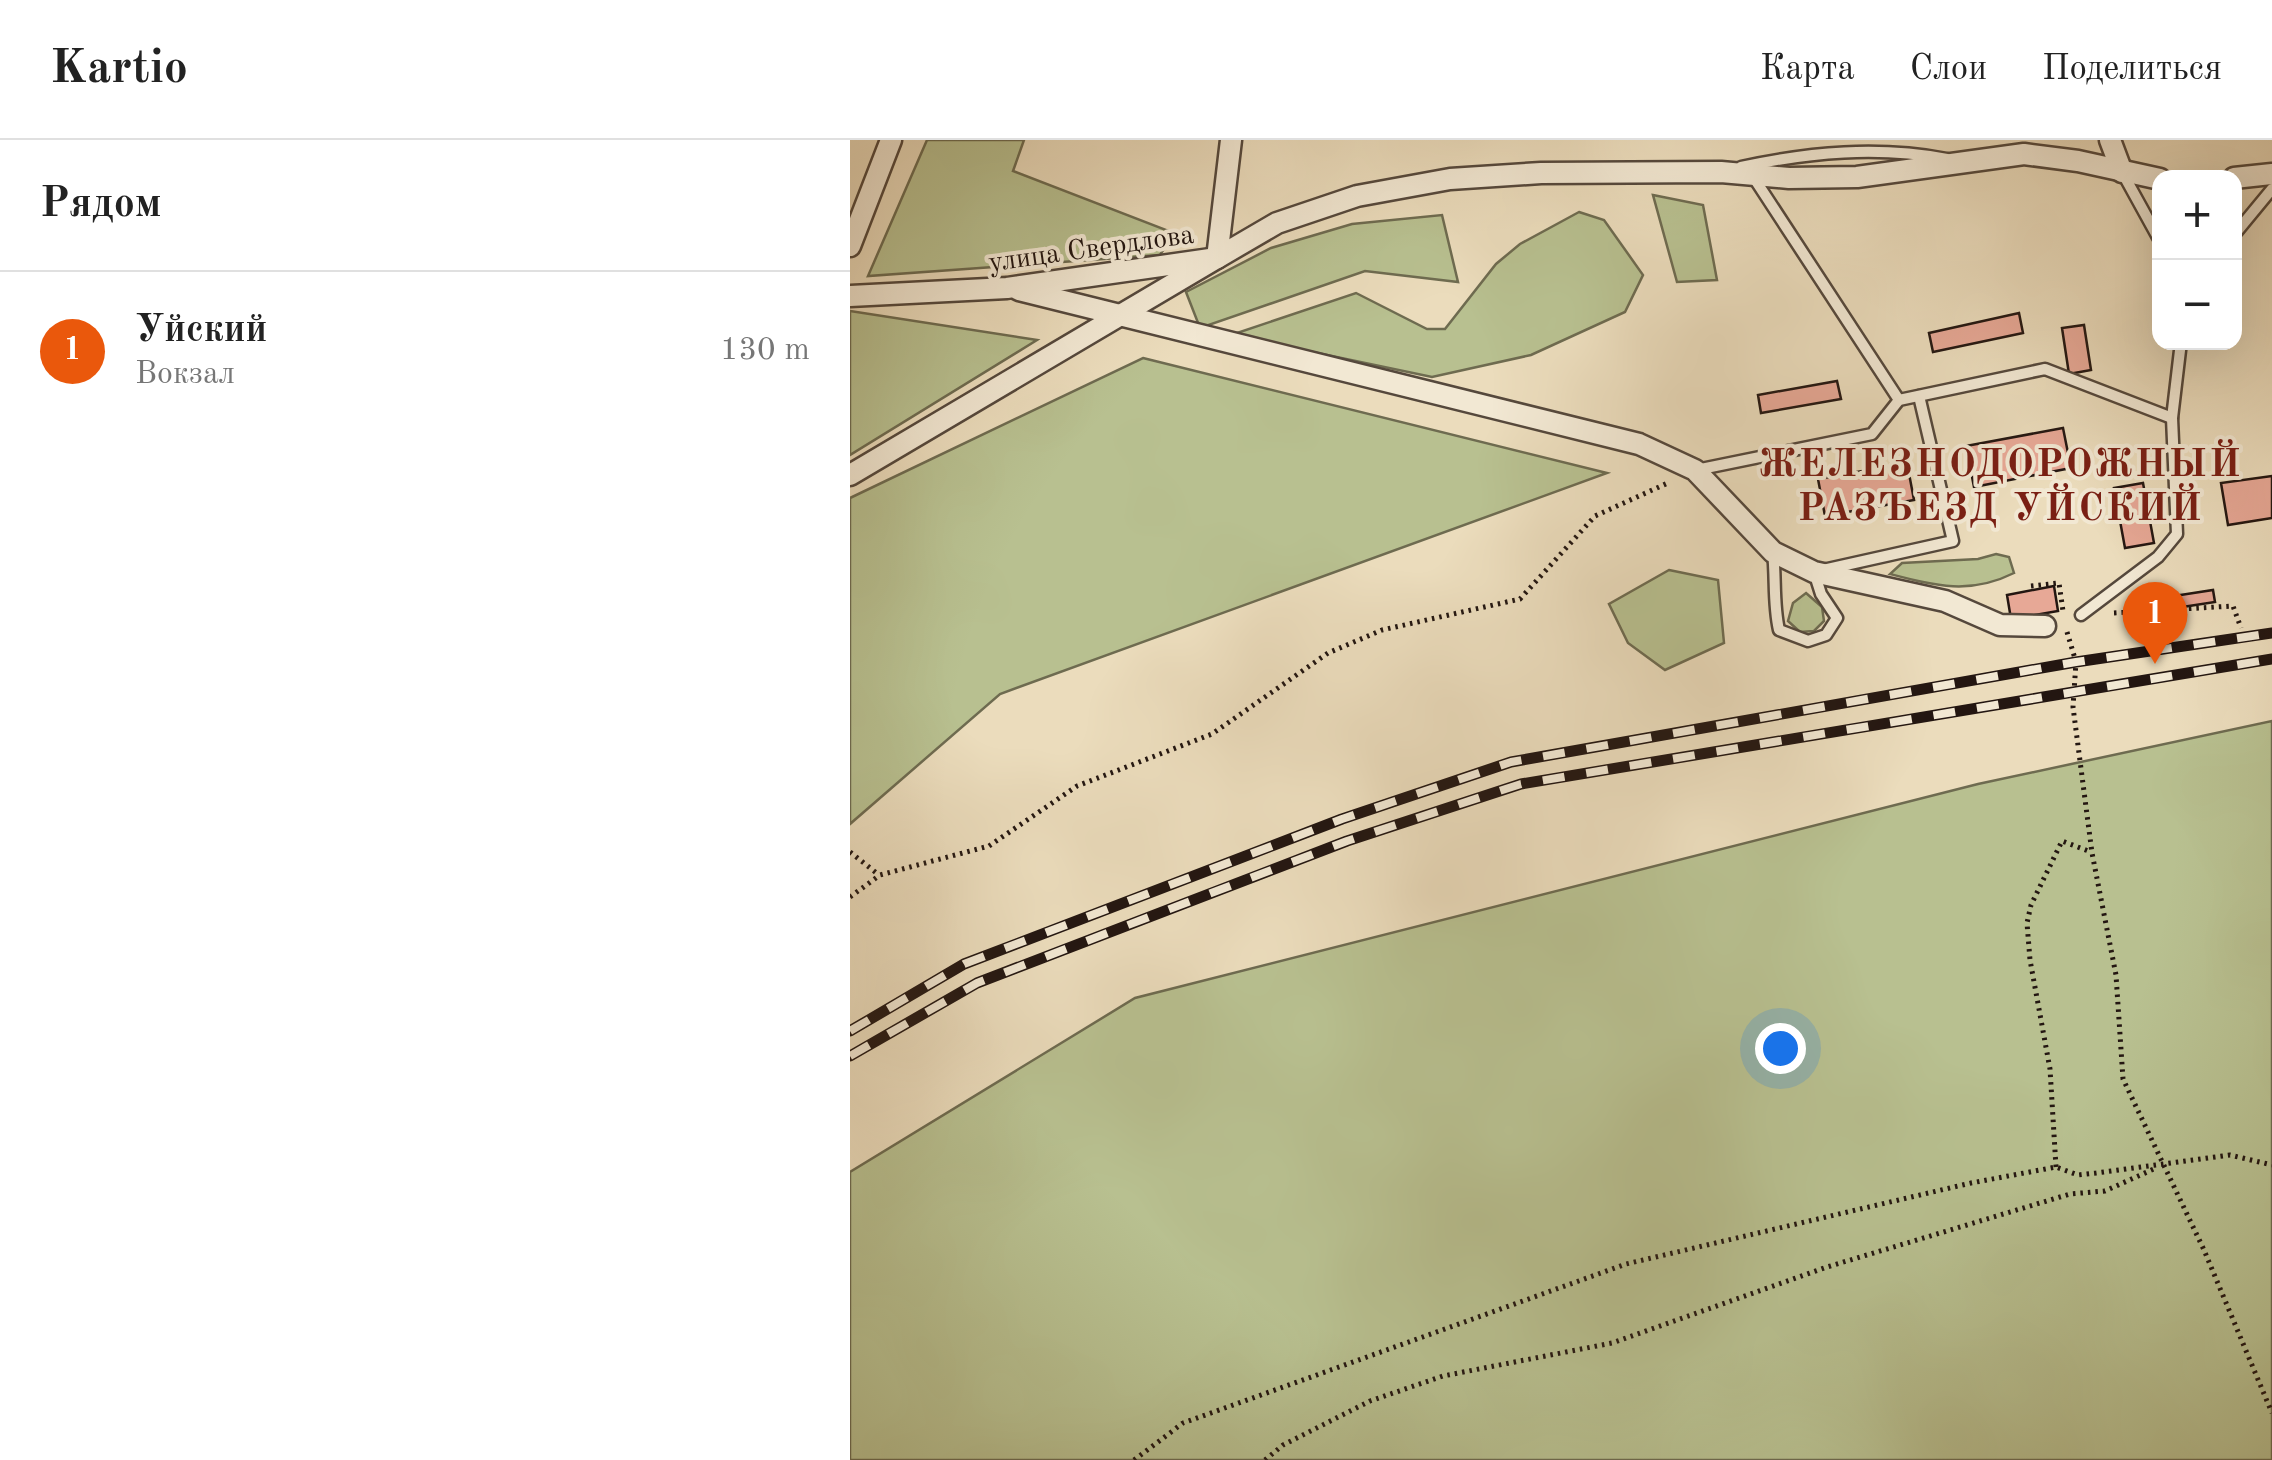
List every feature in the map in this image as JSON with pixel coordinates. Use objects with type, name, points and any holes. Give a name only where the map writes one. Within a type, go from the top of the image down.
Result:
[{"type":"street","points":[[850,246],[891,140]]},
{"type":"street","points":[[850,474],[1217,258],[1231,140]]},
{"type":"street","points":[[2110,140],[2122,172]]},
{"type":"street","name":"улица Свердлова","points":[[850,296],[1007,288],[1217,258],[1277,223],[1357,196],[1450,179],[1541,173],[1721,172],[1857,177],[2024,154],[2152,178]]},
{"type":"street","points":[[2242,177],[2272,174]]},
{"type":"street","points":[[1007,288],[1639,444],[1696,470],[1773,552],[1814,572],[1945,601],[2000,625],[2045,626]]},
{"type":"lane","points":[[1721,172],[1794,155],[1849,151],[1918,154],[1961,161]]},
{"type":"lane","points":[[2122,172],[2152,226]]},
{"type":"lane","points":[[1752,176],[1899,400]]},
{"type":"lane","points":[[2242,226],[2272,190]]},
{"type":"lane","points":[[2081,615],[2158,557],[2177,534],[2172,418],[2181,350]]},
{"type":"lane","points":[[1696,470],[1872,434],[1899,400],[2046,369],[2172,418]]},
{"type":"lane","points":[[1773,552],[1777,586],[1774,609],[1779,630],[1808,641],[1826,635],[1836,618],[1821,594],[1814,572],[1953,541],[1919,396]]},
{"type":"path","points":[[850,897],[880,875],[988,846],[1078,786],[1212,734],[1328,653],[1382,630],[1520,598],[1596,516],[1696,470]]},
{"type":"path","points":[[2031,586],[2060,583],[2064,619],[2076,662],[2073,708],[2092,853],[2116,975],[2123,1078],[2204,1250],[2272,1413]]},
{"type":"path","points":[[2081,615],[2233,606],[2241,628]]},
{"type":"path","points":[[2056,1167],[2050,1068],[2027,923],[2030,906],[2062,841],[2092,853]]},
{"type":"path","points":[[850,852],[880,875]]},
{"type":"path","points":[[1134,1460],[1182,1423],[1626,1264],[1971,1183],[2056,1167],[2078,1174],[2230,1155],[2272,1165]]},
{"type":"path","points":[[1264,1460],[1283,1445],[1370,1400],[1425,1382],[1612,1343],[1827,1266],[2070,1194],[2105,1191],[2164,1164]]},
{"type":"green space","points":[[927,140],[1024,140],[1013,171],[1174,233],[1160,255],[868,276]]},
{"type":"green space","points":[[1653,195],[1703,205],[1717,280],[1677,282]]},
{"type":"green space","points":[[1579,212],[1604,220],[1643,275],[1625,312],[1531,355],[1432,377],[1231,335],[1356,293],[1427,329],[1445,329],[1496,264],[1520,244]]},
{"type":"green space","points":[[1442,215],[1458,282],[1365,271],[1200,328],[1186,292],[1271,248],[1352,224]]},
{"type":"green space","points":[[850,311],[1037,340],[850,455]]},
{"type":"green space","points":[[1143,358],[1607,473],[1000,694],[850,824],[850,498]]},
{"type":"green space","points":[[1996,554],[2009,557],[2014,573],[1983,584],[1938,585],[1890,574],[1902,563],[1978,559]]},
{"type":"green space","points":[[1669,570],[1718,580],[1724,643],[1665,670],[1628,643],[1609,604]]},
{"type":"green space","points":[[1806,593],[1822,607],[1824,621],[1814,631],[1800,632],[1788,621],[1793,603]]},
{"type":"green space","points":[[2272,721],[2272,1460],[850,1460],[850,1172],[1135,998],[1978,784]]},
{"type":"building","points":[[2019,313],[2023,333],[1933,352],[1929,333]]},
{"type":"building","points":[[2084,325],[2091,370],[2069,374],[2062,328]]},
{"type":"building","points":[[1837,381],[1841,399],[1761,413],[1758,395]]},
{"type":"building","points":[[2063,428],[2071,468],[1974,487],[1966,446]]},
{"type":"building","points":[[1907,463],[1914,500],[1825,516],[1818,479]]},
{"type":"building","points":[[2272,476],[2272,518],[2228,525],[2221,483]]},
{"type":"building","points":[[2143,483],[2154,543],[2125,548],[2114,488]]},
{"type":"building","points":[[2054,586],[2058,611],[2011,619],[2007,595]]},
{"type":"building","points":[[2213,590],[2215,602],[2163,610],[2161,598]]},
{"type":"railway","points":[[850,1031],[964,964],[1342,819],[1511,762],[2076,662],[2272,633]]},
{"type":"railway","points":[[850,1056],[977,983],[1347,841],[1521,784],[2272,659]]},
{"type":"place","name":"Уйский","points":[[2155,664]]},
{"type":"district","name":"ЖЕЛЕЗНОДОРОЖНЫЙ РАЗЪЕЗД УЙСКИЙ","points":[[2001,484]]}]
